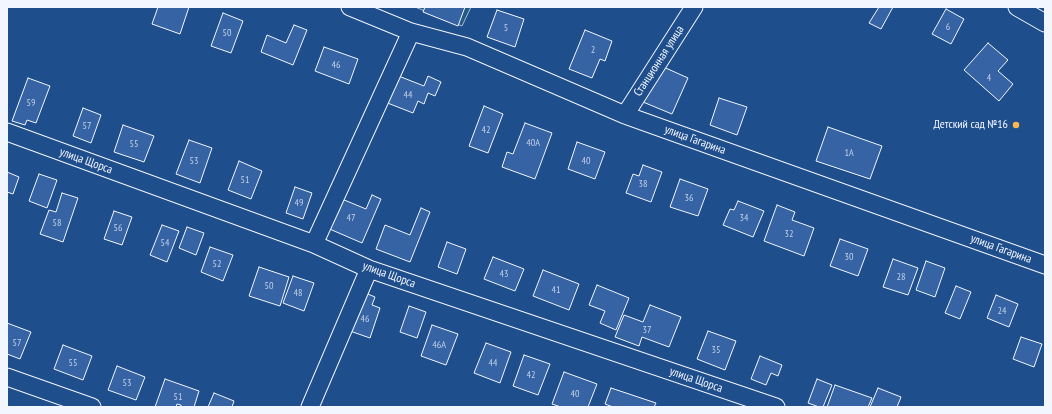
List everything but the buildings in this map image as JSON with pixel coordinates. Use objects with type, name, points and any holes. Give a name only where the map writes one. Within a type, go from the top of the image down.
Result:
[{"type":"street","name":"улица Гагарина","points":[[350,7],[411,32],[467,47],[625,115],[1045,264]]},
{"type":"street","name":"Станционная улица","points":[[625,115],[694,7]]},
{"type":"street","points":[[1017,7],[1045,23]]},
{"type":"street","points":[[314,244],[411,32]]},
{"type":"street","name":"улица Щорса","points":[[7,132],[314,244],[369,268],[776,407]]},
{"type":"street","points":[[310,407],[369,268]]},
{"type":"street","points":[[7,376],[92,407]]},
{"type":"shaded area","points":[[415,7],[471,7],[462,26]]},
{"type":"place","name":"Детский сад №16","points":[[1016,125]]}]
